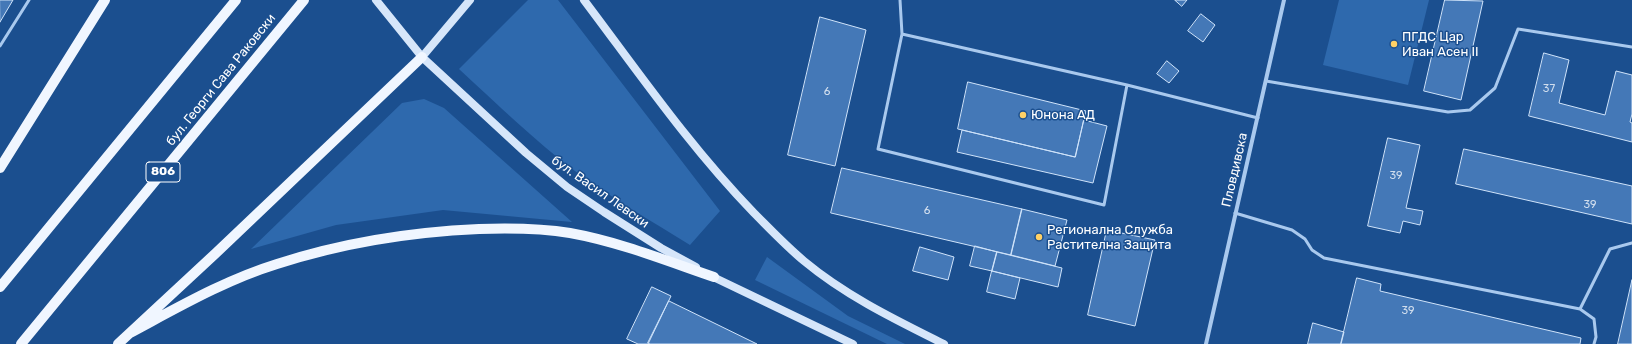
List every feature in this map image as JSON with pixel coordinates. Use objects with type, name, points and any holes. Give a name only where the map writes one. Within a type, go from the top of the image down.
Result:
[{"type":"main road","points":[[0,168],[105,0]]},
{"type":"main road","points":[[0,287],[236,0]]},
{"type":"main road","name":"бул. Георги Сава Раковски","points":[[21,344],[304,0]]},
{"type":"main road","name":"бул. Васил Левски","points":[[376,0],[422,57],[526,153],[567,187],[661,248],[714,277],[853,344]]},
{"type":"main road","points":[[118,344],[422,57],[470,0]]},
{"type":"main road","points":[[584,0],[691,143],[724,182],[768,227],[804,261],[841,288],[889,316],[944,344]]},
{"type":"main road","points":[[130,333],[214,289],[276,264],[344,246],[394,236],[455,230],[515,228],[571,233],[623,246],[714,277]]},
{"type":"street","name":"Пловдивска","points":[[1206,344],[1284,0]]},
{"type":"lane","points":[[0,46],[29,0]]},
{"type":"lane","points":[[900,0],[902,34],[878,150],[1104,205],[1127,85]]},
{"type":"lane","points":[[1266,81],[1448,112],[1456,112],[1470,110],[1495,88],[1518,29],[1632,47]]},
{"type":"lane","points":[[902,34],[1127,85],[1258,118]]},
{"type":"lane","points":[[1235,213],[1292,230],[1305,239],[1312,250],[1324,258],[1580,309],[1594,319],[1596,337],[1594,344]]},
{"type":"lane","points":[[1580,309],[1610,249],[1632,243]]},
{"type":"shaded area","points":[[528,0],[558,0],[720,211],[690,245],[617,200],[575,171],[530,134],[459,69]]},
{"type":"shaded area","points":[[1339,0],[1429,0],[1408,85],[1323,65]]},
{"type":"shaded area","points":[[424,99],[444,108],[572,222],[443,210],[336,225],[251,249],[402,103]]},
{"type":"shaded area","points":[[767,257],[848,316],[905,344],[887,344],[755,280]]},
{"type":"building","points":[[0,0],[13,0],[0,22]]},
{"type":"building","points":[[1175,0],[1187,0],[1182,6]]},
{"type":"building","points":[[1445,0],[1483,1],[1461,100],[1424,91]]},
{"type":"building","points":[[1201,14],[1215,25],[1203,42],[1188,31]]},
{"type":"building","points":[[820,17],[866,30],[835,166],[788,155]]},
{"type":"building","points":[[1544,53],[1569,60],[1559,103],[1605,115],[1616,71],[1632,75],[1632,114],[1630,122],[1632,123],[1632,142],[1529,116]]},
{"type":"building","points":[[1167,61],[1179,71],[1169,83],[1157,74]]},
{"type":"building","name":"Юнона АД","points":[[968,82],[1086,111],[1075,157],[958,129]]},
{"type":"building","points":[[1084,120],[1107,126],[1093,183],[957,152],[962,130],[1075,157]]},
{"type":"building","points":[[1388,138],[1420,145],[1406,208],[1423,211],[1420,225],[1403,221],[1400,233],[1368,226]]},
{"type":"building","points":[[1464,149],[1632,186],[1632,224],[1456,184]]},
{"type":"building","points":[[842,168],[1022,209],[1011,255],[831,213]]},
{"type":"building","name":"Регионална Служба Растителна Защита","points":[[1022,209],[1067,220],[1055,266],[1011,255]]},
{"type":"building","points":[[1107,230],[1155,240],[1135,326],[1088,315]]},
{"type":"building","points":[[975,246],[997,252],[992,271],[970,266]]},
{"type":"building","points":[[920,247],[954,257],[948,280],[913,271]]},
{"type":"building","points":[[997,252],[1062,268],[1058,287],[992,271]]},
{"type":"building","points":[[992,271],[1020,278],[1015,299],[987,292]]},
{"type":"building","points":[[1357,278],[1381,284],[1380,291],[1581,338],[1580,344],[1341,344]]},
{"type":"building","points":[[1632,280],[1632,344],[1618,344]]},
{"type":"building","points":[[652,287],[671,296],[648,344],[638,344],[627,339]]},
{"type":"building","points":[[669,301],[757,344],[650,344],[648,343]]},
{"type":"building","points":[[1313,323],[1344,332],[1341,344],[1308,344]]},
{"type":"place","name":"ПГДС Цар Иван Асен II","points":[[1394,44]]},
{"type":"place","name":"Юнона АД","points":[[1023,115]]},
{"type":"place","name":"Регионална Служба Растителна Защита","points":[[1039,237]]}]
